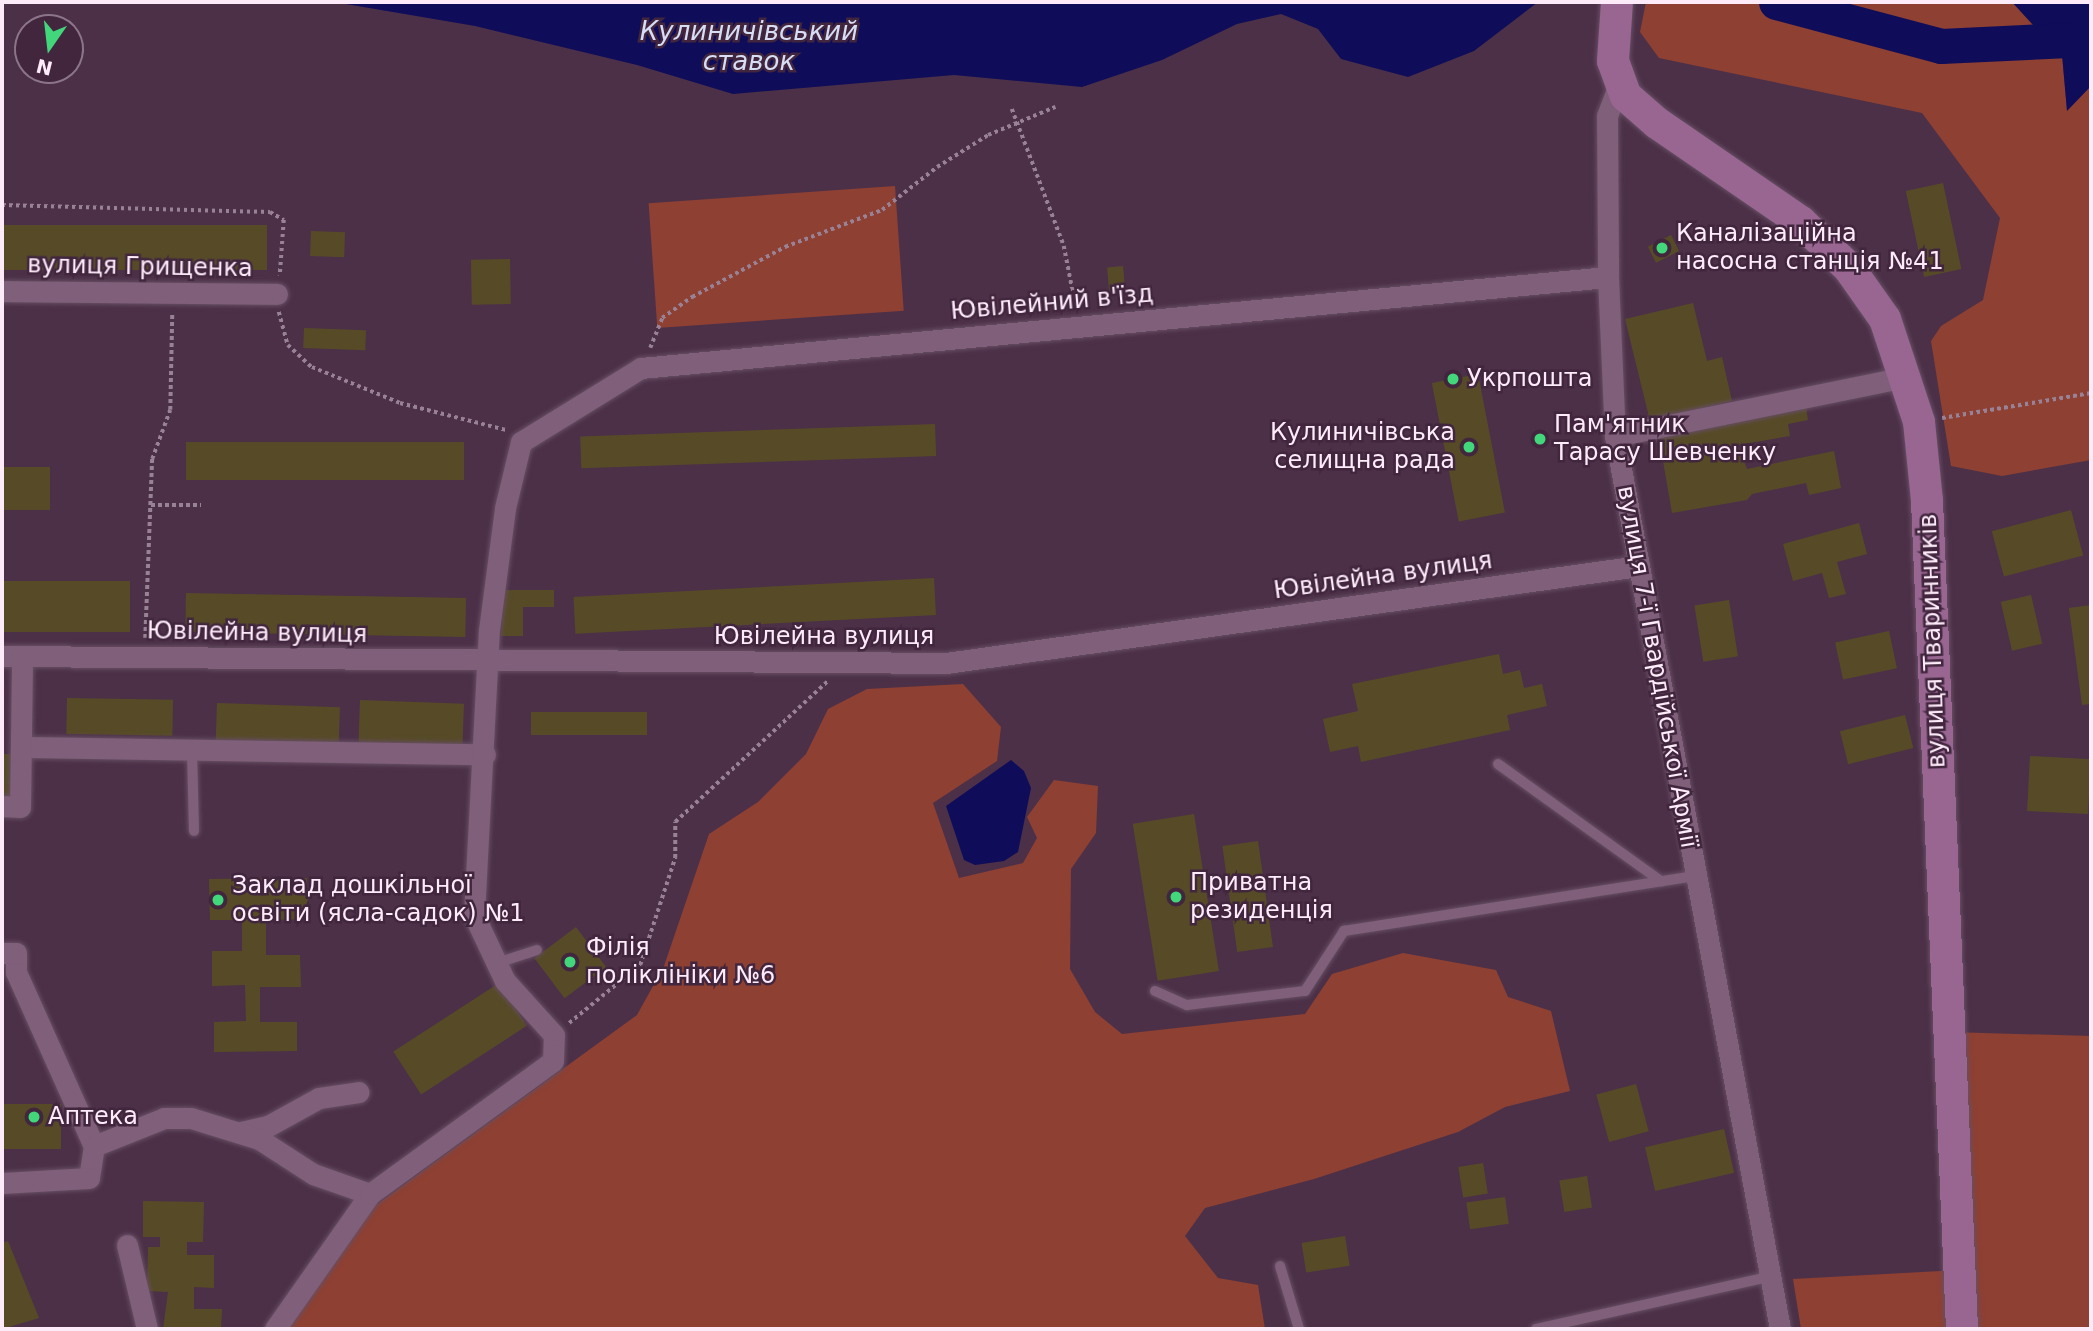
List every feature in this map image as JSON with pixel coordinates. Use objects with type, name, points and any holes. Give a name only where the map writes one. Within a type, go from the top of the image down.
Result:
[{"type":"main road","points":[[1616,9],[1614,61],[1620,82]]},
{"type":"main road","name":"вулиця Тваринників","points":[[1620,82],[1637,109],[1771,199],[1828,246],[1885,319],[1919,422],[1927,501],[1962,1329]]},
{"type":"street","name":"вулиця 7-ї Гвардійської Армії","points":[[1620,82],[1607,116],[1608,277],[1615,436],[1768,1277],[1780,1329]]},
{"type":"street","name":"Ювілейний в'їзд","points":[[521,442],[641,368],[1608,277]]},
{"type":"street","name":"вулиця Грищенка","points":[[2,292],[277,294]]},
{"type":"street","points":[[1615,436],[1906,377]]},
{"type":"street","points":[[275,1329],[370,1195],[553,1061],[554,1035],[505,981],[474,915],[491,663],[489,630],[505,508],[521,442]]},
{"type":"street","name":"Ювілейна вулиця","points":[[12,656],[491,663],[946,663],[1639,566]]},
{"type":"street","points":[[2,806],[20,807],[21,747],[12,656]]},
{"type":"street","points":[[21,747],[485,754]]},
{"type":"street","points":[[2,953],[16,953],[16,972],[94,1146],[89,1178],[2,1183]]},
{"type":"street","points":[[239,1132],[268,1126],[319,1098],[359,1092]]},
{"type":"street","points":[[94,1146],[164,1118],[191,1118],[259,1139],[313,1174],[370,1195]]},
{"type":"street","points":[[127,1245],[147,1329]]},
{"type":"lane","points":[[192,750],[194,831]]},
{"type":"lane","points":[[1499,764],[1661,881]]},
{"type":"lane","points":[[1155,991],[1187,1005],[1305,992],[1344,931],[1695,876]]},
{"type":"lane","points":[[497,963],[537,950]]},
{"type":"lane","points":[[1280,1266],[1300,1329]]},
{"type":"lane","points":[[1536,1329],[1768,1277]]},
{"type":"path","points":[[641,368],[662,318],[692,297],[785,247],[882,210],[937,167],[988,135],[1055,107]]},
{"type":"path","points":[[1012,109],[1064,246],[1079,327]]},
{"type":"path","points":[[2,205],[270,212],[284,220],[277,294],[279,324],[288,345],[312,367],[400,403],[500,425],[521,442]]},
{"type":"path","points":[[145,658],[152,459],[170,410],[172,293]]},
{"type":"path","points":[[1919,422],[2091,393]]},
{"type":"path","points":[[151,505],[201,505]]},
{"type":"path","points":[[554,1035],[640,965],[675,858],[675,822],[848,663]]},
{"type":"shaded area","points":[[1646,2],[2012,2],[2034,26],[2061,43],[2067,110],[2091,86],[2091,460],[2002,476],[1951,466],[1931,341],[1941,326],[1983,300],[2000,218],[1922,113],[1659,58],[1640,32]]},
{"type":"shaded area","points":[[895,186],[904,311],[657,328],[649,203]]},
{"type":"shaded area","points":[[963,684],[1001,727],[997,761],[933,803],[959,878],[1023,863],[1037,838],[1027,817],[1054,780],[1098,786],[1096,833],[1071,869],[1070,969],[1095,1012],[1122,1034],[1305,1014],[1332,974],[1403,953],[1496,970],[1508,997],[1551,1011],[1570,1091],[1505,1107],[1458,1132],[1314,1179],[1205,1208],[1185,1236],[1218,1278],[1258,1285],[1265,1329],[288,1329],[373,1207],[637,1015],[664,966],[709,834],[758,802],[806,754],[828,709],[867,689]]},
{"type":"shaded area","points":[[1949,1032],[2091,1036],[2091,1329],[1801,1329],[1793,1279],[1959,1270]]},
{"type":"water","name":"Кулиничівський ставок","points":[[334,2],[1538,2],[1474,51],[1408,77],[1341,59],[1318,29],[1281,14],[1237,24],[1162,60],[1082,87],[954,75],[733,94],[637,65],[475,26]]},
{"type":"water","points":[[2012,2],[2091,2],[2091,86],[2067,111],[2061,43],[2034,26]]},
{"type":"water","points":[[1011,760],[1024,771],[1031,788],[1018,852],[1004,861],[975,865],[964,860],[946,806]]},
{"type":"building","points":[[1943,183],[1961,269],[1924,277],[1906,191]]},
{"type":"building","points":[[2,225],[267,225],[267,270],[2,270]]},
{"type":"building","points":[[311,231],[345,232],[344,257],[310,256]]},
{"type":"building","name":"Каналізаційна насосна станція №41","points":[[1671,235],[1679,251],[1656,263],[1648,247]]},
{"type":"building","points":[[510,259],[511,304],[472,305],[471,260]]},
{"type":"building","points":[[1123,266],[1125,289],[1109,290],[1107,267]]},
{"type":"building","points":[[1693,303],[1707,361],[1722,357],[1732,401],[1650,421],[1625,319]]},
{"type":"building","points":[[304,328],[366,330],[365,350],[303,348]]},
{"type":"building","name":"Кулиничівська селищна рада","points":[[1478,374],[1505,512],[1459,521],[1432,383]]},
{"type":"building","points":[[1806,407],[1808,420],[1788,424],[1790,436],[1738,445],[1747,469],[1834,451],[1841,488],[1809,495],[1806,483],[1752,494],[1747,500],[1672,513],[1658,432]]},
{"type":"building","points":[[935,424],[936,456],[581,468],[580,436]]},
{"type":"building","points":[[186,442],[464,442],[464,480],[186,480]]},
{"type":"building","points":[[2,467],[50,467],[50,510],[2,510]]},
{"type":"building","points":[[2071,510],[2083,555],[2004,577],[1992,531]]},
{"type":"building","points":[[1859,523],[1867,554],[1837,562],[1846,594],[1829,598],[1822,573],[1793,581],[1783,544]]},
{"type":"building","points":[[934,578],[936,615],[575,634],[573,597]]},
{"type":"building","points":[[2,581],[130,581],[130,632],[2,632]]},
{"type":"building","points":[[504,590],[554,590],[554,607],[523,607],[523,636],[501,636]]},
{"type":"building","points":[[186,593],[466,598],[465,637],[185,632]]},
{"type":"building","points":[[2031,595],[2042,644],[2012,651],[2001,602]]},
{"type":"building","points":[[1729,600],[1738,656],[1703,662],[1694,605]]},
{"type":"building","points":[[2091,605],[2091,704],[2082,705],[2069,608]]},
{"type":"building","points":[[1889,631],[1897,668],[1843,680],[1835,642]]},
{"type":"building","points":[[1499,654],[1503,674],[1520,670],[1524,688],[1542,684],[1547,706],[1507,715],[1510,730],[1361,762],[1358,746],[1330,752],[1323,719],[1358,711],[1352,684]]},
{"type":"building","points":[[67,698],[173,700],[172,736],[66,734]]},
{"type":"building","points":[[360,700],[464,704],[462,750],[358,746]]},
{"type":"building","points":[[217,703],[340,707],[339,744],[216,740]]},
{"type":"building","points":[[531,712],[647,712],[647,735],[531,735]]},
{"type":"building","points":[[1905,715],[1913,748],[1848,764],[1840,731]]},
{"type":"building","points":[[2,754],[12,754],[12,798],[2,798]]},
{"type":"building","points":[[2030,756],[2091,759],[2088,814],[2027,811]]},
{"type":"building","name":"Приватна резиденція","points":[[1194,814],[1219,971],[1158,981],[1133,824]]},
{"type":"building","points":[[1258,841],[1273,947],[1237,952],[1222,846]]},
{"type":"building","points":[[307,878],[308,919],[266,920],[266,955],[300,955],[301,987],[260,987],[260,1022],[297,1022],[297,1051],[214,1052],[214,1022],[246,1021],[245,985],[212,986],[212,951],[242,951],[242,920],[210,920],[209,879]]},
{"type":"building","name":"Філія поліклініки №6","points":[[576,927],[606,967],[565,998],[534,958]]},
{"type":"building","points":[[499,983],[527,1026],[421,1094],[393,1052]]},
{"type":"building","points":[[1636,1084],[1649,1131],[1609,1142],[1596,1095]]},
{"type":"building","points":[[2,1104],[61,1104],[61,1149],[2,1149]]},
{"type":"building","points":[[1724,1129],[1734,1173],[1655,1191],[1645,1147]]},
{"type":"building","points":[[1483,1163],[1488,1194],[1463,1198],[1458,1167]]},
{"type":"building","points":[[1587,1176],[1592,1208],[1564,1212],[1559,1180]]},
{"type":"building","points":[[1505,1197],[1509,1224],[1470,1229],[1466,1202]]},
{"type":"building","points":[[143,1201],[204,1202],[203,1242],[187,1242],[187,1255],[214,1255],[214,1288],[194,1287],[194,1309],[222,1309],[221,1329],[163,1329],[168,1292],[147,1291],[148,1247],[160,1247],[160,1237],[143,1237]]},
{"type":"building","points":[[1345,1236],[1350,1266],[1306,1273],[1302,1243]]},
{"type":"building","points":[[8,1241],[39,1318],[2,1329],[2,1243]]},
{"type":"waterway","points":[[1776,2],[1941,46],[2091,39]]},
{"type":"place","name":"Каналізаційна насосна станція №41","points":[[1662,248]]},
{"type":"place","name":"Укрпошта","points":[[1453,379]]},
{"type":"place","name":"Пам'ятник Тарасу Шевченку","points":[[1540,439]]},
{"type":"place","name":"Кулиничівська селищна рада","points":[[1469,447]]},
{"type":"place","name":"Приватна резиденція","points":[[1176,897]]},
{"type":"place","name":"Заклад дошкільної освіти (ясла-садок) №1","points":[[218,900]]},
{"type":"place","name":"Філія поліклініки №6","points":[[570,962]]},
{"type":"place","name":"Аптека","points":[[34,1117]]}]
